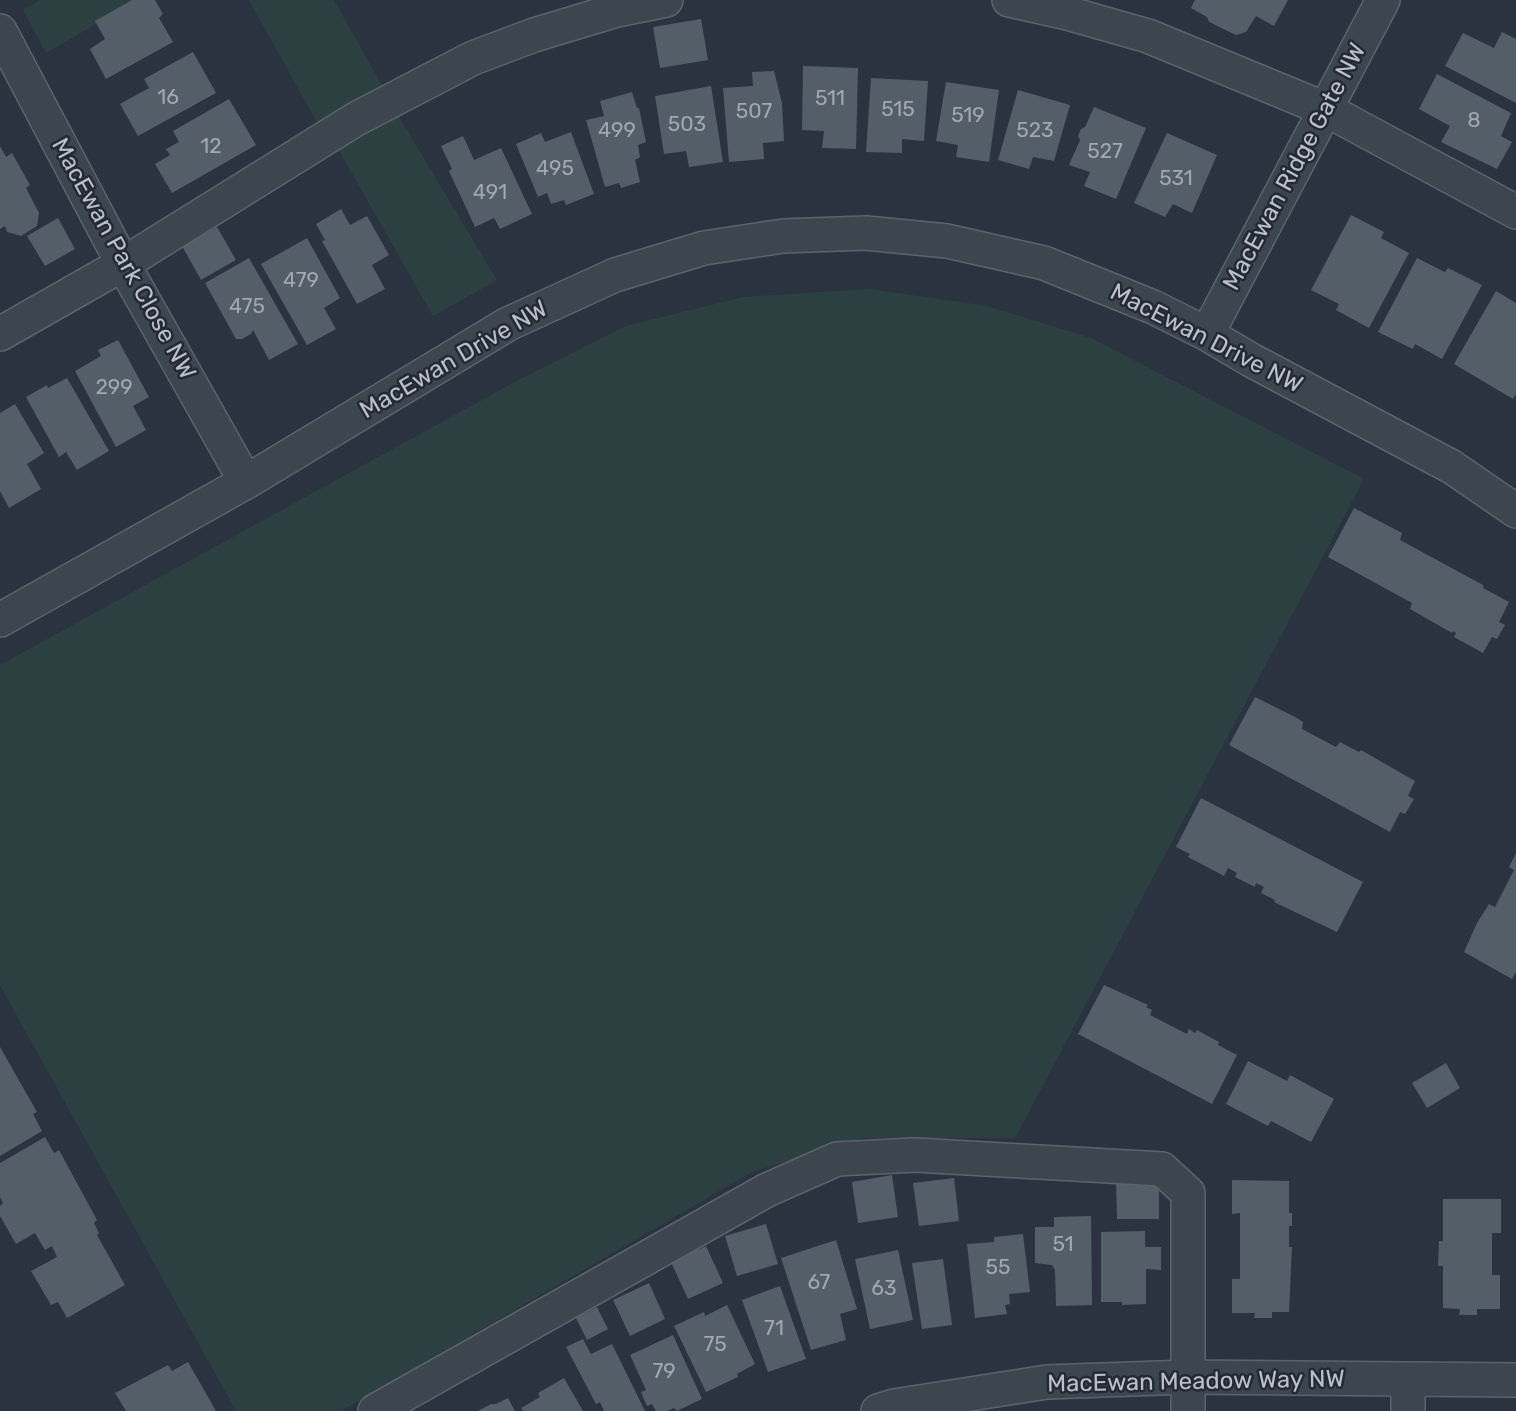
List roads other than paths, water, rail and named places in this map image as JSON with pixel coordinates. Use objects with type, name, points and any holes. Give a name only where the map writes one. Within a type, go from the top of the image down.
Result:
[{"type":"street","points":[[0,334],[123,264],[356,119],[473,58],[534,35],[617,10],[666,0]]},
{"type":"street","points":[[1009,0],[1148,36],[1325,109],[1516,212]]},
{"type":"street","name":"MacEwan Ridge Gate NW","points":[[1207,334],[1382,0]]},
{"type":"street","name":"MacEwan Park Close NW","points":[[1,33],[123,264],[246,482]]},
{"type":"street","name":"MacEwan Drive NW","points":[[0,620],[246,482],[508,324],[615,275],[704,248],[783,236],[866,233],[947,241],[1044,263],[1153,307],[1207,334],[1452,467],[1516,511]]},
{"type":"street","points":[[375,1411],[767,1190],[837,1159],[915,1155],[1162,1169],[1188,1193],[1188,1411]]},
{"type":"street","name":"MacEwan Meadow Way NW","points":[[878,1411],[894,1406],[1047,1382],[1187,1377],[1408,1395],[1516,1380]]}]
